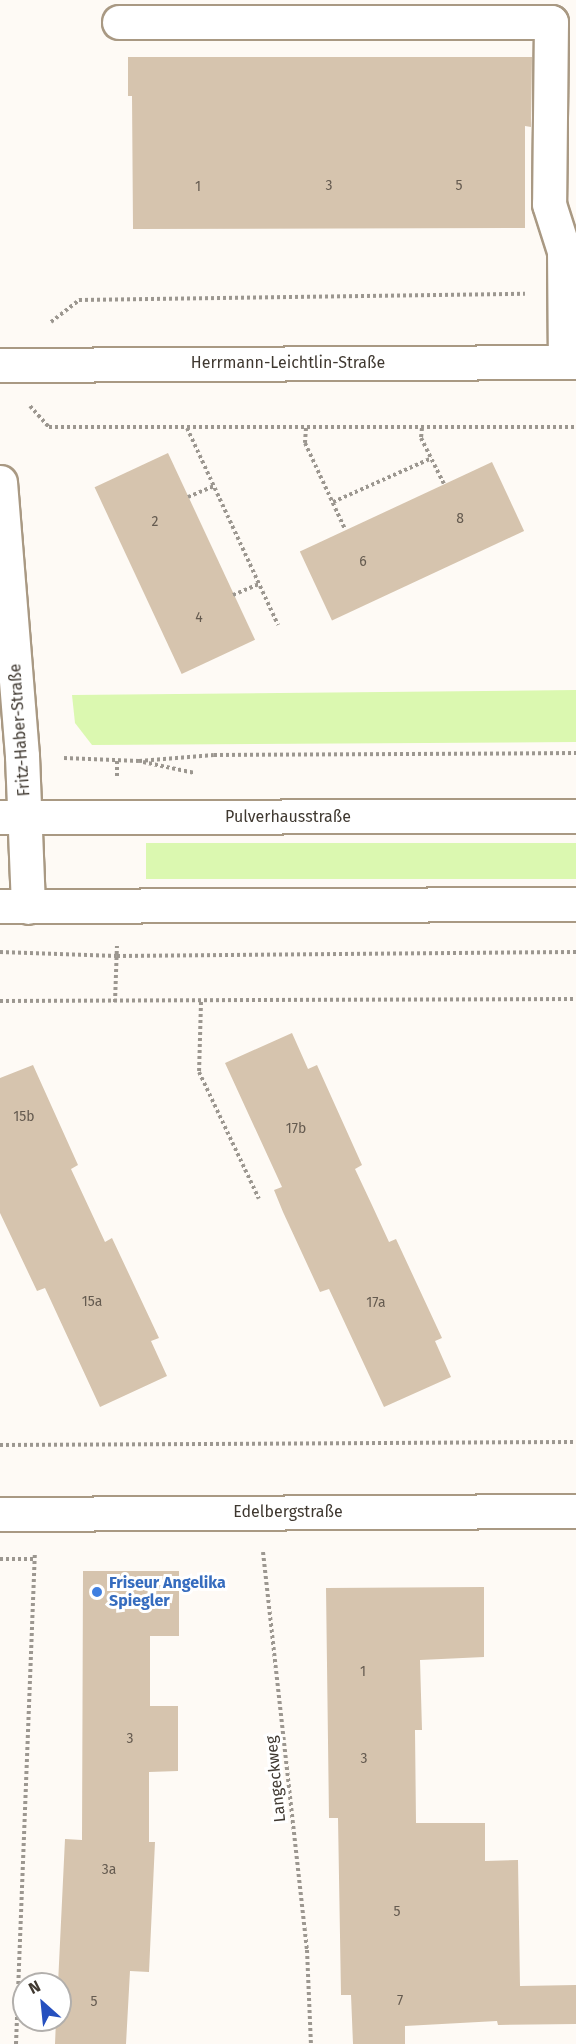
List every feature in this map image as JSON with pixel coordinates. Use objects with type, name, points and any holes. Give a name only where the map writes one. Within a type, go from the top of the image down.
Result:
[{"type":"street","points":[[119,22],[551,22],[549,204],[564,251],[570,362]]},
{"type":"street","points":[[564,251],[576,210]]},
{"type":"street","name":"Herrmann-Leichtlin-Straße","points":[[0,365],[570,362]]},
{"type":"street","name":"Fritz-Haber-Straße","points":[[0,482],[22,756],[13,818],[14,906]]},
{"type":"street","name":"Pulverhausstraße","points":[[13,818],[576,816]]},
{"type":"street","points":[[14,906],[576,904]]},
{"type":"street","name":"Edelbergstraße","points":[[0,1514],[576,1511]]},
{"type":"path","points":[[44,327],[79,300],[565,293]]},
{"type":"path","points":[[28,404],[49,427],[576,427]]},
{"type":"path","points":[[187,428],[278,625]]},
{"type":"path","points":[[306,428],[305,443],[345,529]]},
{"type":"path","points":[[422,428],[421,438],[444,484]]},
{"type":"path","points":[[333,502],[432,459]]},
{"type":"path","points":[[188,497],[213,486]]},
{"type":"path","points":[[233,595],[259,584]]},
{"type":"path","points":[[22,756],[139,761],[214,755],[576,753]]},
{"type":"path","points":[[0,952],[117,956],[576,952]]},
{"type":"path","points":[[0,1001],[576,999]]},
{"type":"path","points":[[201,1002],[198,1072],[259,1199]]},
{"type":"path","points":[[0,1445],[576,1442]]},
{"type":"path","name":"Langeckweg","points":[[260,1512],[307,1950],[311,2044]]},
{"type":"path","points":[[16,2044],[37,1515]]},
{"type":"path","points":[[0,1559],[35,1559]]},
{"type":"green space","points":[[576,690],[576,742],[92,745],[75,723],[72,695]]},
{"type":"green space","points":[[146,843],[576,843],[576,879],[146,879]]},
{"type":"building","points":[[128,57],[532,57],[531,127],[525,126],[525,228],[133,229],[132,96],[128,96]]},
{"type":"building","points":[[168,453],[255,640],[182,674],[95,487]]},
{"type":"building","points":[[492,462],[524,531],[332,620],[300,552]]},
{"type":"building","points":[[292,1033],[308,1069],[317,1065],[362,1165],[355,1169],[389,1242],[396,1239],[442,1338],[435,1341],[451,1377],[384,1407],[329,1289],[320,1292],[283,1212],[274,1190],[282,1187],[225,1063]]},
{"type":"building","points":[[33,1065],[78,1165],[71,1169],[105,1242],[112,1238],[159,1338],[151,1341],[167,1376],[100,1407],[45,1288],[37,1291],[0,1213],[0,1078]]},
{"type":"building","points":[[83,1571],[179,1571],[179,1636],[150,1636],[150,1706],[178,1706],[178,1771],[149,1772],[149,1842],[155,1842],[149,1972],[130,1971],[126,2044],[55,2044],[56,2032],[72,2032],[72,1972],[59,1972],[65,1839],[82,1840]]},
{"type":"building","points":[[484,1587],[484,1657],[420,1660],[422,1730],[415,1730],[416,1823],[485,1823],[485,1861],[518,1860],[520,1986],[576,1985],[576,2024],[498,2025],[497,2021],[405,2026],[405,2044],[353,2044],[351,1995],[341,1995],[338,1818],[329,1818],[326,1588]]},
{"type":"place","name":"Friseur Angelika Spiegler","points":[[97,1592]]}]
